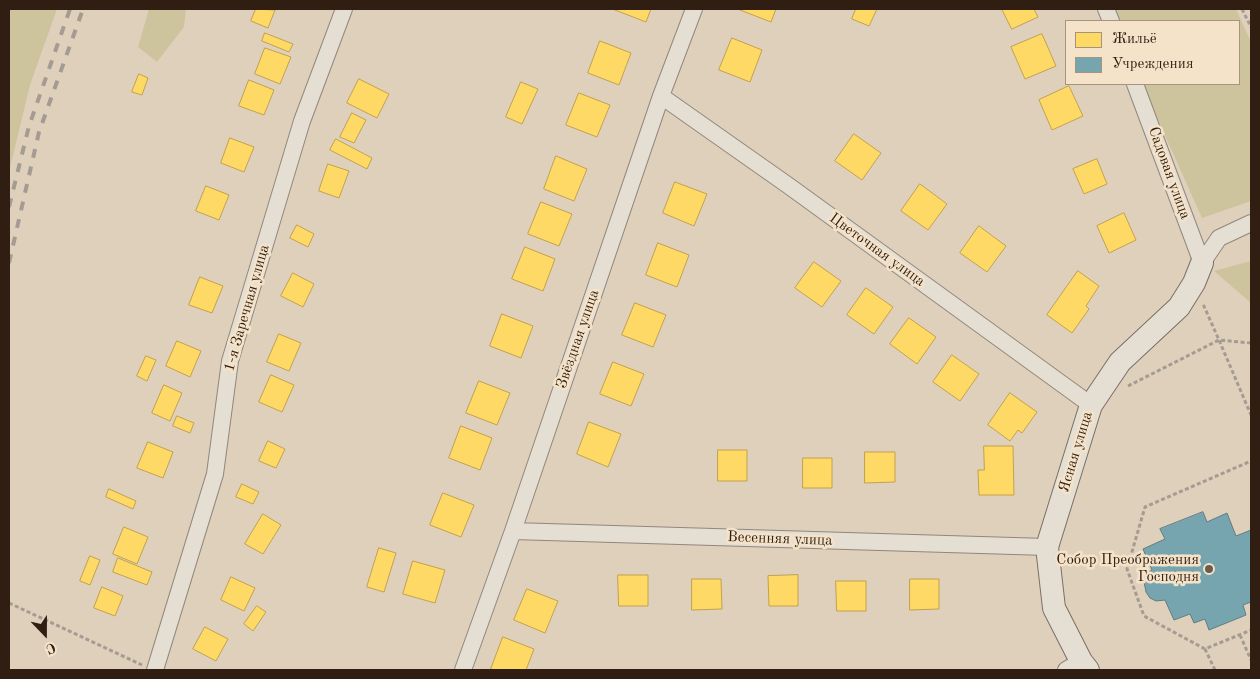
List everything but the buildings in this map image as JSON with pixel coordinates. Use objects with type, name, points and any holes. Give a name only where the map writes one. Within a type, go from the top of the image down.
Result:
[{"type":"street","name":"1-я Заречная улица","points":[[150,668],[215,474],[230,361],[302,121],[344,9]]},
{"type":"street","name":"Звёздная улица","points":[[463,670],[513,531],[661,96],[694,9]]},
{"type":"street","name":"Садовая улица","points":[[1135,85],[1202,262]]},
{"type":"street","name":"Цветочная улица","points":[[661,96],[789,186],[1091,405]]},
{"type":"street","points":[[1202,262],[1219,238],[1251,223]]},
{"type":"street","name":"Ясная улица","points":[[1078,667],[1054,608],[1047,547],[1091,405],[1120,362],[1179,307],[1194,283],[1202,262]]},
{"type":"street","name":"Весенняя улица","points":[[513,531],[1047,547]]},
{"type":"path","points":[[1242,9],[1251,27]]},
{"type":"path","points":[[1194,283],[1251,415]]},
{"type":"path","points":[[1125,388],[1219,340],[1251,343]]},
{"type":"path","points":[[1216,670],[1205,649],[1144,616],[1126,569],[1145,506],[1251,462]]},
{"type":"path","points":[[9,603],[150,668]]},
{"type":"path","points":[[1205,649],[1251,630]]},
{"type":"path","points":[[1240,634],[1251,660]]},
{"type":"shaded area","points":[[9,9],[57,9],[30,85],[9,172]]},
{"type":"shaded area","points":[[149,9],[186,9],[184,27],[157,62],[138,47]]},
{"type":"shaded area","points":[[1108,9],[1236,9],[1251,42],[1251,201],[1202,218],[1142,85],[1240,85],[1240,20],[1113,20]]},
{"type":"shaded area","points":[[1251,261],[1251,303],[1214,271]]},
{"type":"railway","points":[[9,207],[29,126],[70,9]]},
{"type":"railway","points":[[9,263],[39,132],[83,9]]},
{"type":"place","name":"Собор Преображения Господня","points":[[1209,569]]}]
